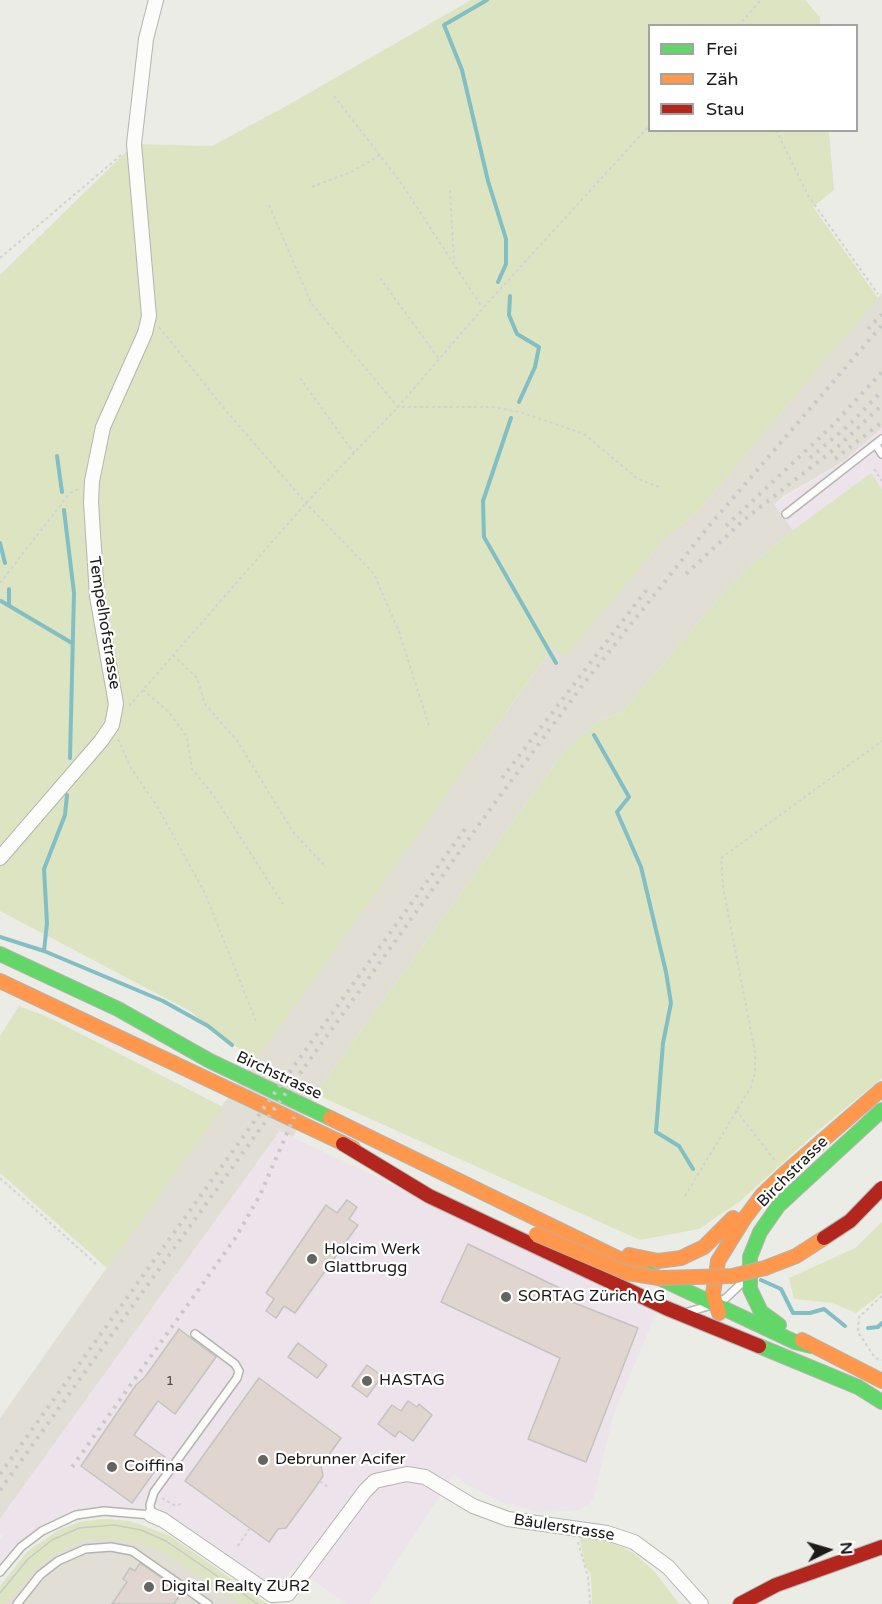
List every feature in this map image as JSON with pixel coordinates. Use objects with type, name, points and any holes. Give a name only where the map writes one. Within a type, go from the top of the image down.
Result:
[{"type":"main road","name":"Birchstrasse","points":[[0,954],[118,1009],[210,1061],[548,1222],[633,1256],[670,1261],[704,1247],[748,1201],[762,1196]]},
{"type":"main road","name":"Birchstrasse","points":[[0,981],[536,1234],[627,1273],[668,1278],[732,1276],[765,1269],[796,1256],[850,1221],[882,1188]]},
{"type":"main road","points":[[762,1196],[785,1173],[882,1089]]},
{"type":"main road","name":"Birchstrasse","points":[[882,1110],[768,1218],[750,1257],[749,1275],[750,1288],[761,1312],[811,1346],[882,1380]]},
{"type":"main road","name":"Birchstrasse","points":[[343,1144],[429,1196],[680,1314],[858,1387],[882,1402]]},
{"type":"main road","name":"Birchstrasse","points":[[747,1342],[724,1321],[715,1304],[713,1284],[718,1261],[734,1232],[762,1196]]},
{"type":"main road","name":"Birchstrasse","points":[[548,1222],[568,1235],[795,1342],[811,1346]]},
{"type":"main road","points":[[740,1604],[776,1585],[882,1546]]},
{"type":"street","name":"Tempelhofstrasse","points":[[112,725],[116,704],[93,564],[92,481],[103,427],[145,333],[149,316],[134,144],[146,39],[156,0]]},
{"type":"street","points":[[0,858],[101,741],[112,725]]},
{"type":"street","name":"Bäulerstrasse","points":[[286,1599],[365,1491],[375,1481],[407,1474],[425,1477],[473,1506],[508,1519],[607,1533],[641,1546],[668,1567],[701,1604]]},
{"type":"street","points":[[151,1515],[163,1520],[272,1595],[286,1599]]},
{"type":"lane","points":[[786,514],[882,439]]},
{"type":"lane","points":[[876,445],[882,454]]},
{"type":"lane","points":[[680,1314],[715,1304],[726,1298],[749,1275]]},
{"type":"lane","points":[[0,1572],[21,1547],[42,1532],[76,1515],[104,1511],[151,1515],[150,1505],[154,1492],[237,1378],[239,1371],[235,1364],[195,1334]]},
{"type":"lane","points":[[17,1604],[40,1575],[58,1561],[85,1549],[111,1547],[132,1551],[208,1604]]},
{"type":"path","points":[[740,24],[761,0]]},
{"type":"path","points":[[334,96],[380,155],[483,308]]},
{"type":"path","points":[[127,708],[306,502],[398,407],[483,308],[648,127]]},
{"type":"path","points":[[777,132],[809,197],[878,294]]},
{"type":"path","points":[[0,258],[134,144]]},
{"type":"path","points":[[312,187],[352,171],[380,155]]},
{"type":"path","points":[[450,190],[455,265]]},
{"type":"path","points":[[269,205],[311,303],[398,407]]},
{"type":"path","points":[[380,278],[439,359]]},
{"type":"path","points":[[149,316],[306,502],[374,574],[399,632],[429,726]]},
{"type":"path","points":[[300,378],[354,453]]},
{"type":"path","points":[[398,407],[492,407],[520,412],[584,434],[638,479],[659,487]]},
{"type":"path","points":[[874,469],[882,481]]},
{"type":"path","points":[[0,583],[70,493],[92,481]]},
{"type":"path","points":[[173,655],[197,678],[205,704],[238,742],[293,832],[326,867]]},
{"type":"path","points":[[143,690],[168,711],[187,737],[192,769],[214,796],[283,904]]},
{"type":"path","points":[[112,725],[131,768],[157,806],[205,893],[257,1024]]},
{"type":"path","points":[[685,1196],[751,1087],[755,1073],[755,1052],[723,887],[721,858],[882,741]]},
{"type":"path","points":[[736,1110],[785,1173]]},
{"type":"path","points":[[0,1178],[96,1264]]},
{"type":"path","points":[[882,1296],[859,1317],[858,1332],[875,1358],[882,1360]]},
{"type":"path","points":[[320,1481],[329,1488]]},
{"type":"path","points":[[170,1503],[181,1504]]},
{"type":"path","points":[[575,1527],[588,1577],[590,1604]]},
{"type":"path","points":[[238,1545],[250,1528]]},
{"type":"shaded area","points":[[882,293],[882,428],[844,461],[774,504],[793,530],[748,568],[722,594],[623,711],[597,722],[562,754],[315,1094],[293,1137],[280,1131],[0,1519],[0,1418],[223,1104],[554,646],[565,656],[664,539],[697,512]]},
{"type":"shaded area","points":[[882,428],[882,489],[871,473],[793,530],[774,504],[844,461]]},
{"type":"shaded area","points":[[280,1131],[657,1311],[613,1416],[594,1497],[590,1504],[579,1510],[540,1512],[503,1503],[466,1484],[454,1474],[369,1604],[347,1604],[294,1567],[281,1585],[264,1582],[149,1501],[142,1512],[103,1507],[72,1512],[57,1518],[29,1535],[0,1566],[0,1540],[3,1536],[0,1534],[0,1519]]},
{"type":"shaded area","points":[[103,1519],[130,1521],[170,1536],[267,1604],[0,1604],[0,1586],[28,1551],[59,1530],[80,1522]]},
{"type":"green space","points":[[471,0],[805,0],[820,17],[820,24],[648,24],[648,132],[829,132],[834,190],[813,207],[878,298],[697,512],[664,539],[565,657],[553,647],[255,1061],[190,1011],[0,911],[0,275],[134,144],[212,146]]},
{"type":"green space","points":[[871,473],[882,489],[882,1078],[819,1130],[739,1202],[699,1229],[640,1240],[315,1094],[562,754],[597,722],[623,711],[722,594],[748,568],[793,530]]},
{"type":"green space","points":[[19,1006],[48,1017],[223,1107],[107,1268],[0,1173],[0,1036]]},
{"type":"green space","points":[[882,1222],[882,1293],[856,1313],[832,1303],[794,1299],[789,1278],[855,1248]]},
{"type":"green space","points":[[103,1519],[130,1521],[170,1536],[267,1604],[239,1604],[162,1551],[143,1543],[110,1538],[85,1540],[54,1554],[36,1568],[5,1604],[0,1604],[0,1586],[28,1551],[59,1530],[80,1522]]},
{"type":"green space","points":[[579,1534],[606,1539],[634,1553],[655,1572],[679,1604],[592,1604],[591,1574],[585,1566]]},
{"type":"building","name":"Holcim Werk Glattbrugg","points":[[347,1200],[357,1207],[349,1219],[358,1225],[295,1313],[284,1306],[276,1318],[266,1311],[274,1299],[266,1293],[326,1205],[337,1213]]},
{"type":"building","points":[[468,1244],[570,1293],[567,1300],[638,1328],[586,1462],[528,1439],[560,1358],[441,1302]]},
{"type":"building","points":[[179,1329],[216,1357],[175,1414],[158,1401],[134,1435],[165,1457],[132,1503],[81,1466],[136,1385],[145,1377]]},
{"type":"building","points":[[298,1343],[327,1365],[317,1378],[288,1357]]},
{"type":"building","name":"HASTAG","points":[[367,1365],[382,1376],[367,1397],[352,1386]]},
{"type":"building","name":"Debrunner Acifer","points":[[259,1378],[341,1438],[321,1466],[323,1476],[315,1488],[286,1528],[278,1529],[269,1542],[185,1481]]},
{"type":"building","points":[[408,1401],[417,1407],[419,1404],[432,1415],[413,1441],[399,1431],[395,1437],[378,1424],[392,1405],[401,1411]]},
{"type":"building","name":"Digital Realty ZUR2","points":[[140,1563],[182,1592],[174,1604],[112,1604],[127,1582],[123,1579],[130,1568],[135,1571]]},
{"type":"waterway","points":[[487,0],[444,25],[462,70],[488,181],[506,239],[506,264],[498,282]]},
{"type":"waterway","points":[[510,296],[509,315],[517,334],[539,347],[535,367],[519,402]]},
{"type":"waterway","points":[[511,418],[483,501],[484,537],[556,663]]},
{"type":"waterway","points":[[57,456],[62,492]]},
{"type":"waterway","points":[[64,510],[74,593],[70,758]]},
{"type":"waterway","points":[[0,543],[5,563]]},
{"type":"waterway","points":[[9,589],[9,606]]},
{"type":"waterway","points":[[1,601],[72,643]]},
{"type":"waterway","points":[[594,735],[629,797],[617,812],[641,867],[671,1003],[663,1043],[656,1132],[679,1146],[693,1169]]},
{"type":"waterway","points":[[44,951],[47,923],[44,869],[65,815],[67,795]]},
{"type":"waterway","points":[[0,937],[44,951],[163,1001],[208,1026],[232,1045]]},
{"type":"waterway","points":[[761,1280],[781,1289],[793,1313],[810,1313],[824,1309],[845,1326]]},
{"type":"waterway","points":[[868,1328],[878,1327],[882,1323]]},
{"type":"tram line","points":[[0,1593],[28,1559],[52,1540],[79,1528],[114,1525],[141,1530],[166,1541],[258,1604]]},
{"type":"railway","points":[[868,329],[882,314]]},
{"type":"railway","points":[[0,1490],[494,804],[585,682],[709,526],[882,325]]},
{"type":"railway","points":[[726,526],[833,425],[882,372]]},
{"type":"railway","points":[[810,458],[850,424],[882,391]]},
{"type":"railway","points":[[686,574],[745,519],[841,444],[882,405]]},
{"type":"railway","points":[[835,459],[882,422]]},
{"type":"railway","points":[[502,778],[648,588]]},
{"type":"railway","points":[[0,1474],[465,829]]},
{"type":"railway","points":[[72,1467],[236,1237],[260,1195],[294,1117]]},
{"type":"traffic: fast","points":[[0,954],[118,1009],[210,1061],[330,1118]]},
{"type":"traffic: fast","points":[[779,1325],[761,1312],[750,1289],[750,1257],[760,1232],[779,1205],[882,1110]]},
{"type":"traffic: fast","points":[[642,1270],[795,1342],[811,1346]]},
{"type":"traffic: fast","points":[[759,1346],[858,1387],[882,1402]]},
{"type":"traffic: slow","points":[[0,981],[353,1148]]},
{"type":"traffic: slow","points":[[719,1313],[713,1294],[718,1261],[744,1219],[762,1195],[785,1173],[882,1089]]},
{"type":"traffic: slow","points":[[330,1118],[642,1270]]},
{"type":"traffic: slow","points":[[629,1255],[658,1261],[681,1258],[704,1247],[733,1218]]},
{"type":"traffic: slow","points":[[536,1234],[627,1273],[659,1278],[732,1276],[765,1268],[796,1256],[824,1238]]},
{"type":"traffic: slow","points":[[802,1340],[882,1381]]},
{"type":"traffic: jam","points":[[343,1144],[429,1196],[666,1308],[759,1346]]},
{"type":"traffic: jam","points":[[824,1238],[850,1221],[882,1188]]},
{"type":"traffic: jam","points":[[740,1604],[776,1585],[882,1547]]},
{"type":"place","name":"Holcim Werk Glattbrugg","points":[[312,1259]]},
{"type":"place","name":"SORTAG Zürich AG","points":[[506,1297]]},
{"type":"place","name":"HASTAG","points":[[367,1381]]},
{"type":"place","name":"Debrunner Acifer","points":[[263,1460]]},
{"type":"place","name":"Coiffina","points":[[112,1467]]},
{"type":"place","name":"Digital Realty ZUR2","points":[[149,1587]]}]
